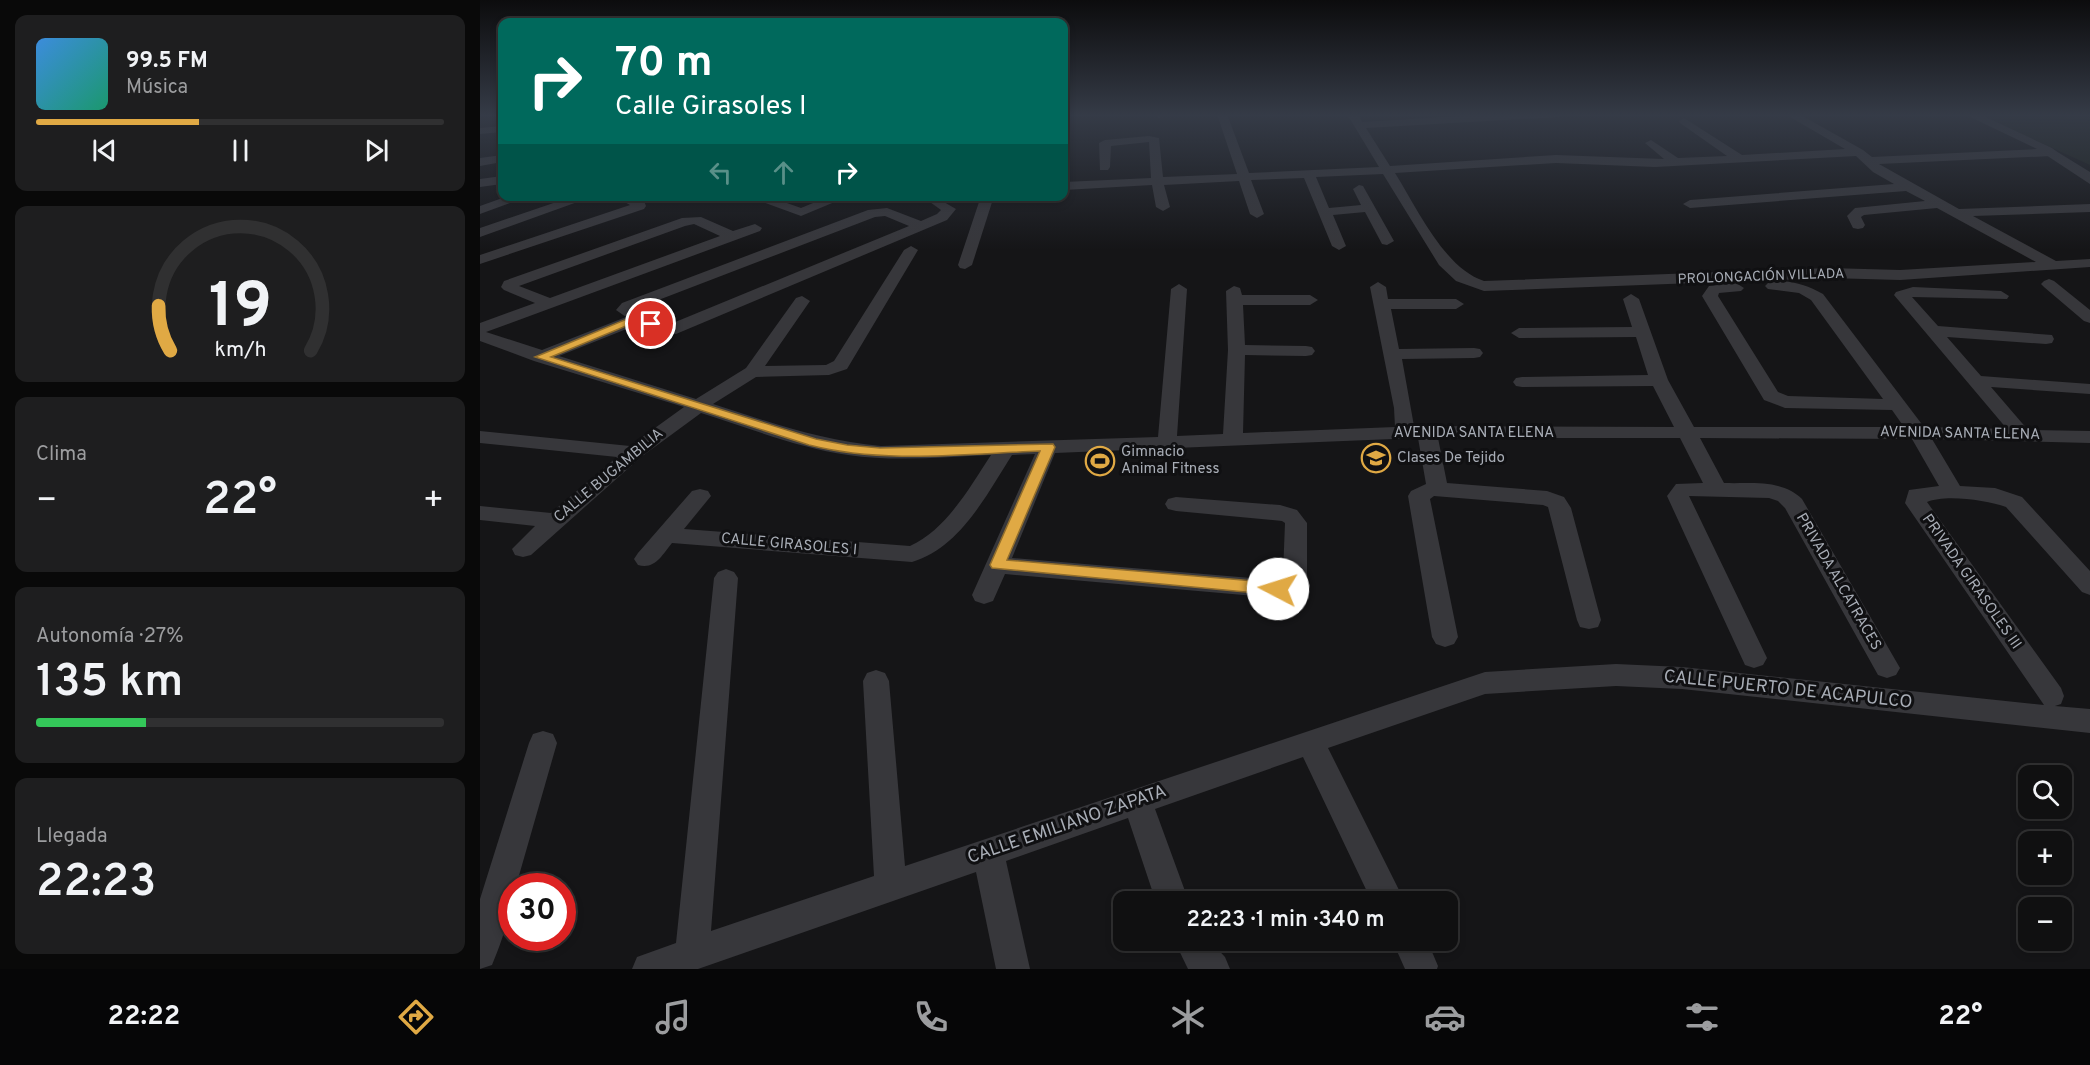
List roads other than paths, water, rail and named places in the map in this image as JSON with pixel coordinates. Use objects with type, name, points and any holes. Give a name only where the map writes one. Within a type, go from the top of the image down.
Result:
[{"type":"street","points":[[1104,159],[1104,167]]},
{"type":"street","points":[[1157,159],[1157,180],[1163,207]]},
{"type":"street","points":[[1238,159],[1257,214]]},
{"type":"street","points":[[1380,159],[1387,170]]},
{"type":"street","points":[[1068,186],[1553,159]]},
{"type":"street","points":[[1565,159],[1676,162],[1735,159]]},
{"type":"street","points":[[1672,159],[1676,162]]},
{"type":"street","points":[[1637,175],[1804,163],[1800,159]]},
{"type":"street","points":[[1870,161],[1906,159]]},
{"type":"street","points":[[2061,159],[2090,179]]},
{"type":"street","points":[[480,162],[498,160]]},
{"type":"street","points":[[1870,161],[1877,169],[1937,204],[2053,265]]},
{"type":"street","name":"PROLONGACIÓN VILLADA","points":[[1387,170],[1450,270],[1469,282],[1503,287],[1829,273],[1900,275],[2090,262]]},
{"type":"street","points":[[1308,173],[1339,246]]},
{"type":"street","points":[[480,183],[498,181]]},
{"type":"street","points":[[1690,204],[1908,187]]},
{"type":"street","points":[[1359,189],[1387,241]]},
{"type":"street","points":[[480,210],[508,201]]},
{"type":"street","points":[[480,233],[573,201]]},
{"type":"street","points":[[480,260],[639,206],[630,201]]},
{"type":"street","points":[[767,201],[801,212],[830,201]]},
{"type":"street","points":[[965,265],[986,201]]},
{"type":"street","points":[[921,226],[887,212],[873,213],[624,309],[664,330],[670,330],[921,226],[949,209],[937,202]]},
{"type":"street","points":[[1858,225],[1854,216],[1865,210],[1937,204]]},
{"type":"street","points":[[1325,212],[1369,208]]},
{"type":"street","points":[[1956,213],[2090,208]]},
{"type":"street","points":[[548,303],[509,287],[509,284],[682,222],[696,220],[731,236]]},
{"type":"street","points":[[480,329],[755,228]]},
{"type":"street","points":[[752,372],[829,370],[841,365],[911,250]]},
{"type":"street","points":[[2049,284],[2090,318]]},
{"type":"street","points":[[1897,405],[1777,400],[1771,396],[1710,296],[1711,291],[1781,286],[1803,289],[1814,294],[1918,433],[1953,492]]},
{"type":"street","points":[[1167,441],[1179,289]]},
{"type":"street","points":[[2001,296],[1903,293],[1902,297],[1935,332],[2022,435]]},
{"type":"street","points":[[1233,439],[1237,350],[1235,295],[1310,300]]},
{"type":"street","points":[[1406,432],[1380,295],[1456,304]]},
{"type":"street","points":[[1631,299],[1659,380],[1717,489]]},
{"type":"street","points":[[752,372],[802,302]]},
{"type":"street","points":[[540,357],[639,318]]},
{"type":"street","points":[[1519,333],[1641,332]]},
{"type":"street","points":[[1935,332],[2046,339]]},
{"type":"street","name":"AVENIDA SANTA ELENA","points":[[480,336],[540,357],[813,442],[847,449],[880,452],[1406,432],[1918,433],[2022,435],[2087,440]]},
{"type":"street","points":[[1237,350],[1306,351]]},
{"type":"street","points":[[1393,354],[1474,353]]},
{"type":"street","name":"CALLE BUGAMBILIA","points":[[523,549],[634,453],[716,393],[752,372]]},
{"type":"street","points":[[1522,382],[1659,380]]},
{"type":"street","points":[[1977,381],[2090,389]]},
{"type":"street","points":[[1427,433],[1438,489]]},
{"type":"street","points":[[480,437],[634,453]]},
{"type":"street","points":[[984,595],[1048,447]]},
{"type":"street","name":"CALLE GIRASOLES I","points":[[666,535],[912,554],[931,545],[952,522],[973,498],[1006,449]]},
{"type":"street","name":"PRIVADA ALCATRACES","points":[[1754,658],[1678,496],[1683,489],[1771,492],[1786,496],[1887,668]]},
{"type":"street","points":[[1445,637],[1419,496],[1429,490],[1547,498],[1556,502],[1560,508],[1589,620]]},
{"type":"street","name":"PRIVADA GIRASOLES III","points":[[2051,696],[1916,504],[1917,495],[1953,492],[1995,495],[2014,502],[2090,586]]},
{"type":"street","points":[[646,559],[700,496]]},
{"type":"street","points":[[998,565],[1278,589],[1295,577],[1296,523],[1293,518],[1273,512],[1176,504]]},
{"type":"street","points":[[480,513],[555,521]]},
{"type":"street","points":[[692,954],[726,578]]},
{"type":"street","name":"CALLE PUERTO DE ACAPULCO","points":[[1485,683],[1616,675],[1682,678],[2090,721]]},
{"type":"street","points":[[876,681],[891,884]]},
{"type":"street","name":"CALLE EMILIANO ZAPATA","points":[[649,969],[891,884],[1311,743],[1426,701],[1485,683]]},
{"type":"street","points":[[480,953],[543,743]]},
{"type":"street","points":[[1311,743],[1384,891]]},
{"type":"street","points":[[1137,801],[1169,891]]},
{"type":"street","points":[[988,853],[1013,969]]},
{"type":"street","points":[[1196,951],[1213,969]]},
{"type":"place","name":"Clases De Tejido","points":[[1376,458]]},
{"type":"place","name":"Gimnacio Animal Fitness","points":[[1100,461]]}]
